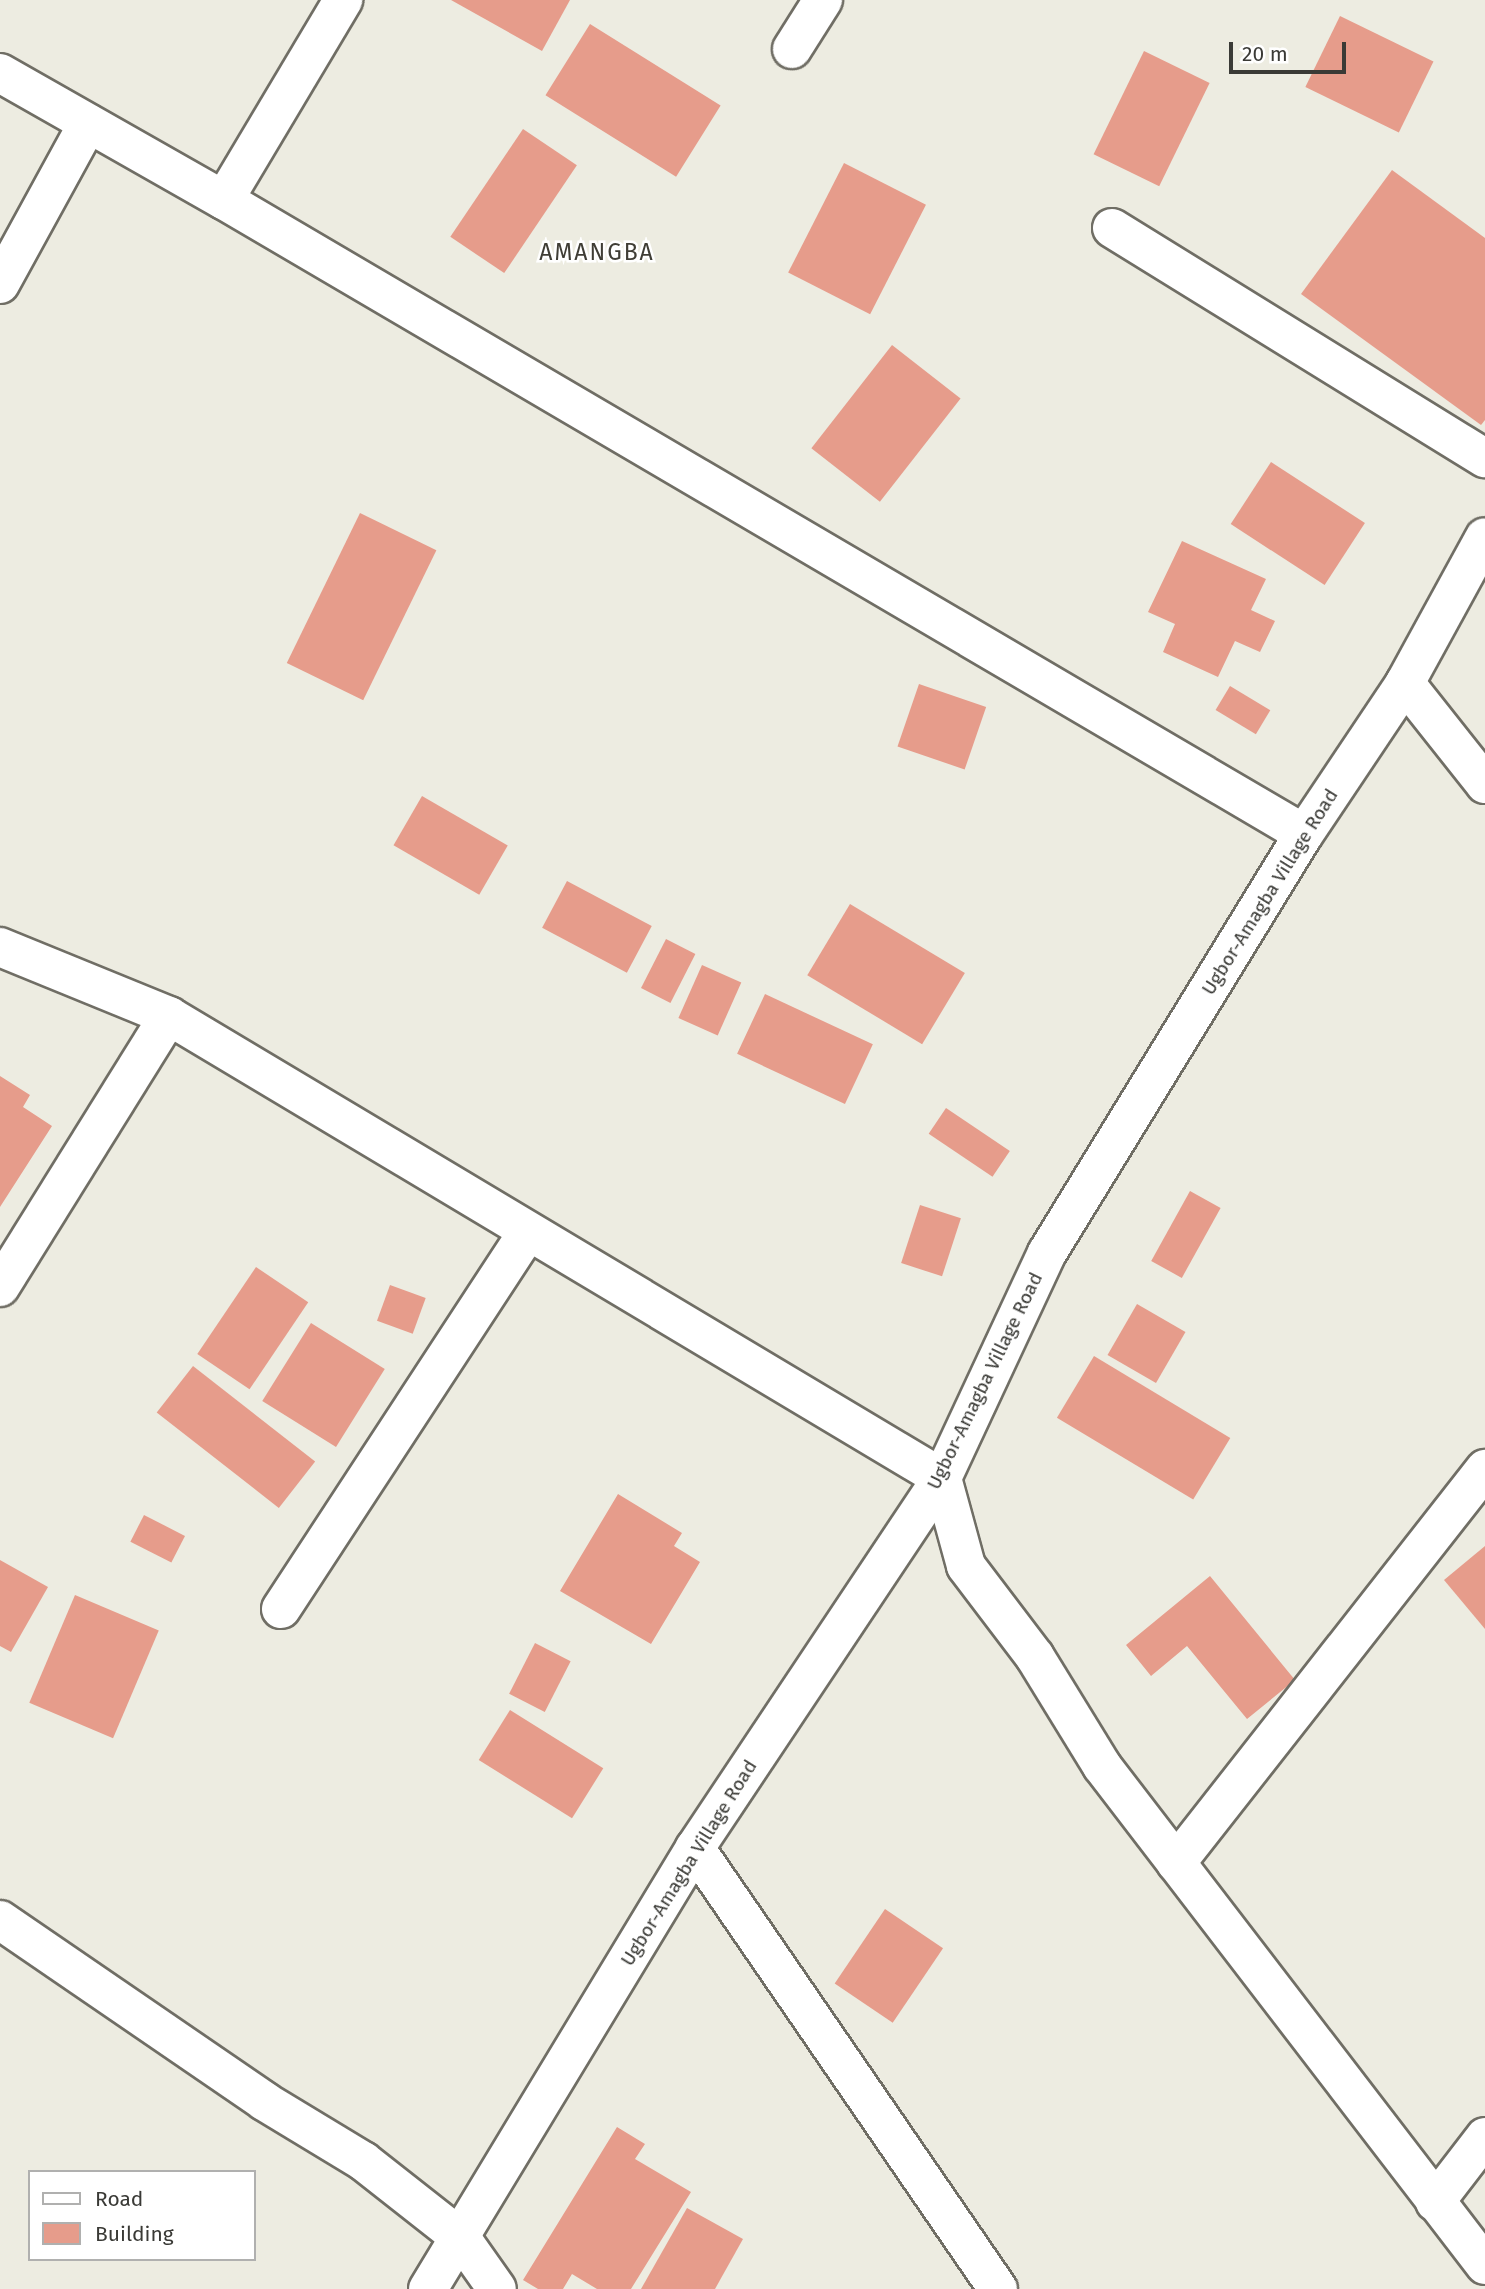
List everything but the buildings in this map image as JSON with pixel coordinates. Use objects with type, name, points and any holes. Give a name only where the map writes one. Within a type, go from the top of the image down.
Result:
[{"type":"street","points":[[224,200],[343,0]]},
{"type":"street","points":[[792,49],[823,0]]},
{"type":"street","points":[[0,73],[224,200],[1304,834]]},
{"type":"street","points":[[0,284],[88,123]]},
{"type":"street","points":[[1112,228],[1485,458]]},
{"type":"street","name":"Ugbor-Amagba Village Road","points":[[428,2289],[695,1848],[942,1478],[1047,1253],[1304,834],[1405,683],[1485,537]]},
{"type":"street","points":[[1405,683],[1485,784]]},
{"type":"street","points":[[0,947],[169,1016],[942,1478],[966,1566],[1035,1657],[1102,1766],[1485,2265]]},
{"type":"street","points":[[0,1287],[169,1016]]},
{"type":"street","points":[[281,1609],[528,1231]]},
{"type":"street","points":[[1176,1863],[1485,1469]]},
{"type":"street","points":[[695,1848],[998,2289]]},
{"type":"street","points":[[0,1920],[264,2101],[363,2161],[461,2238],[497,2289]]},
{"type":"street","points":[[1435,2202],[1485,2137]]},
{"type":"district","name":"AMANGBA","points":[[597,252]]}]
